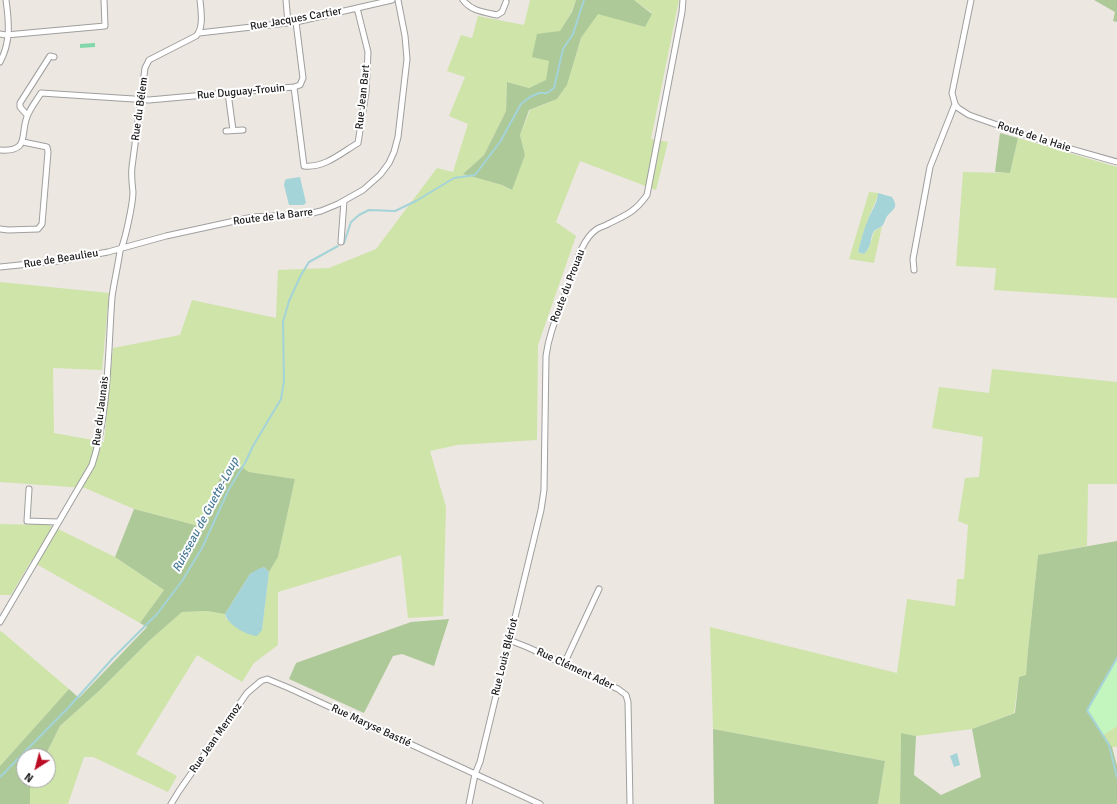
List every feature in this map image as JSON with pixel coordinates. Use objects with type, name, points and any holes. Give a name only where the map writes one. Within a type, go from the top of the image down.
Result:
[{"type":"street","points":[[0,62],[5,52],[9,34],[9,20],[6,0]]},
{"type":"street","points":[[0,34],[105,26],[104,0]]},
{"type":"street","points":[[199,34],[201,23],[200,0]]},
{"type":"street","points":[[286,0],[288,23]]},
{"type":"street","name":"Rue Jacques Cartier","points":[[199,34],[296,22],[392,0]]},
{"type":"street","name":"Route de la Barre","points":[[122,248],[254,217],[314,212],[344,201],[363,190],[380,175],[389,163],[394,152],[399,130],[407,59],[405,36],[398,0]]},
{"type":"street","points":[[463,0],[467,5],[480,12],[497,15],[502,12],[506,2]]},
{"type":"street","name":"Route du Prouau","points":[[540,510],[544,490],[546,356],[552,327],[587,240],[597,229],[636,208],[647,195],[683,0]]},
{"type":"street","points":[[914,270],[913,259],[930,167],[955,104],[952,93],[971,0]]},
{"type":"street","name":"Rue Jean Bart","points":[[294,87],[304,166],[313,167],[324,164],[358,143],[366,92],[368,52],[357,8]]},
{"type":"street","name":"Rue Duguay-Trouin","points":[[27,115],[41,93],[142,100],[228,94],[294,87],[300,85],[303,78],[296,22]]},
{"type":"street","name":"Rue du Bélem","points":[[122,248],[124,245],[133,192],[131,177],[132,166],[146,63],[199,34]]},
{"type":"street","points":[[0,150],[13,149],[18,147],[23,142],[27,115],[20,107],[20,103],[50,56],[54,57]]},
{"type":"street","points":[[228,94],[233,130]]},
{"type":"street","name":"Route de la Haie","points":[[955,104],[969,116],[1043,141],[1117,162]]},
{"type":"street","points":[[226,131],[243,130]]},
{"type":"street","points":[[0,229],[38,229],[42,224],[48,152],[47,147],[23,142]]},
{"type":"street","points":[[341,242],[344,201]]},
{"type":"street","name":"Rue de Beaulieu","points":[[0,267],[58,262],[122,248]]},
{"type":"street","name":"Rue du Jaunais","points":[[0,622],[92,465],[98,444],[103,409],[113,294],[122,248]]},
{"type":"street","points":[[29,490],[27,521],[58,522]]},
{"type":"street","name":"Rue Louis Blériot","points":[[469,804],[475,774],[480,762],[540,510]]},
{"type":"street","points":[[564,664],[599,589]]},
{"type":"street","name":"Rue Clément Ader","points":[[509,640],[618,688],[626,695],[628,702],[630,804]]},
{"type":"street","name":"Rue Maryse Bastié","points":[[267,679],[540,804]]},
{"type":"street","name":"Rue Jean Mermoz","points":[[171,804],[247,693],[261,681],[267,679]]},
{"type":"green space","points":[[530,0],[576,0],[556,43],[550,61],[547,80],[529,88],[507,82],[506,111],[484,155],[463,174],[502,185],[511,190],[525,155],[520,135],[530,110],[557,99],[567,85],[581,38],[598,13],[645,27],[652,13],[634,0],[679,0],[651,139],[668,142],[656,190],[580,161],[556,222],[576,236],[538,345],[537,440],[457,445],[430,451],[446,507],[443,616],[408,618],[401,555],[278,592],[278,645],[254,663],[242,682],[197,655],[136,754],[177,776],[168,792],[93,757],[84,757],[68,804],[30,804],[30,788],[56,788],[56,748],[49,748],[60,726],[100,690],[150,640],[182,612],[207,611],[225,614],[226,619],[262,630],[269,572],[278,557],[295,479],[249,472],[223,471],[199,526],[134,509],[85,488],[0,482],[0,282],[109,293],[102,370],[53,368],[54,433],[104,442],[113,348],[180,335],[192,300],[276,318],[278,270],[329,268],[376,249],[437,168],[453,172],[468,124],[449,116],[465,77],[447,71],[461,35],[472,38],[478,16],[524,25]]},
{"type":"green space","points":[[576,0],[634,0],[652,14],[645,27],[598,14],[581,38],[567,85],[557,99],[529,110],[520,135],[525,155],[512,190],[502,185],[463,174],[484,155],[506,111],[507,82],[529,88],[546,80],[549,61],[532,57],[537,34],[560,31],[572,12]]},
{"type":"green space","points":[[1094,0],[1117,0],[1117,22],[1113,21],[1115,12]]},
{"type":"green space","points":[[95,43],[95,47],[80,48],[80,44]]},
{"type":"green space","points":[[1000,133],[1018,138],[1010,173],[995,172]]},
{"type":"green space","points":[[1018,138],[1117,167],[1117,298],[994,290],[996,268],[956,266],[963,172],[1010,173]]},
{"type":"green space","points":[[869,192],[878,193],[878,196],[869,216],[858,252],[864,254],[869,248],[874,232],[882,226],[874,263],[849,259]]},
{"type":"green space","points":[[992,369],[1117,382],[1117,484],[1088,484],[1087,546],[1038,555],[1026,675],[1019,677],[1014,713],[972,729],[916,736],[901,733],[900,804],[878,804],[885,761],[713,729],[710,627],[897,673],[907,599],[955,606],[957,579],[964,579],[968,525],[958,521],[965,478],[979,477],[983,437],[932,428],[939,387],[989,393]]},
{"type":"green space","points":[[235,463],[249,472],[295,479],[278,557],[269,572],[264,567],[250,574],[225,614],[207,611],[182,612],[150,640],[100,690],[60,726],[49,748],[16,748],[69,689],[79,698],[147,627],[140,623],[164,590],[115,557],[134,509],[199,526],[223,471]]},
{"type":"green space","points":[[0,524],[50,525],[115,557],[164,590],[140,623],[31,561],[11,595],[0,595]]},
{"type":"green space","points":[[1117,541],[1117,659],[1088,712],[1112,747],[1117,766],[1117,804],[900,804],[901,733],[916,736],[914,775],[941,795],[981,777],[972,729],[1015,713],[1019,677],[1026,675],[1038,555]]},
{"type":"green space","points":[[449,619],[434,666],[402,654],[393,656],[364,713],[289,679],[296,663],[411,622]]},
{"type":"green space","points":[[1,631],[69,689],[0,766]]},
{"type":"green space","points":[[1117,659],[1117,726],[1103,735],[1087,712]]},
{"type":"green space","points":[[1117,726],[1117,747],[1112,747],[1103,735]]},
{"type":"green space","points":[[713,729],[885,761],[878,804],[714,804]]},
{"type":"green space","points":[[16,748],[16,788],[30,788],[30,804],[0,804],[0,766]]},
{"type":"water","points":[[300,177],[306,203],[303,205],[289,205],[284,185],[285,180]]},
{"type":"water","points":[[878,193],[892,197],[895,207],[887,216],[882,226],[874,231],[869,248],[864,254],[858,252],[864,230],[876,203]]},
{"type":"water","points":[[264,567],[269,572],[262,630],[257,636],[248,634],[238,629],[230,622],[225,614],[250,574]]},
{"type":"water","points":[[957,753],[960,765],[954,767],[950,756]]},
{"type":"waterway","name":"Ruisseau de Guette-Loup","points":[[344,243],[351,222],[359,215],[369,210],[395,211],[416,201],[454,178],[475,175],[500,142],[521,104],[530,97],[539,93],[547,93],[554,88],[563,49],[573,34],[584,0]]},
{"type":"waterway","name":"Ruisseau de Guette-Loup","points":[[0,777],[157,614],[182,581],[202,548],[229,489],[281,399],[284,381],[283,322],[289,301],[301,275],[309,262],[338,246]]},
{"type":"waterway","points":[[1117,658],[1087,710],[1109,745],[1117,777]]}]
